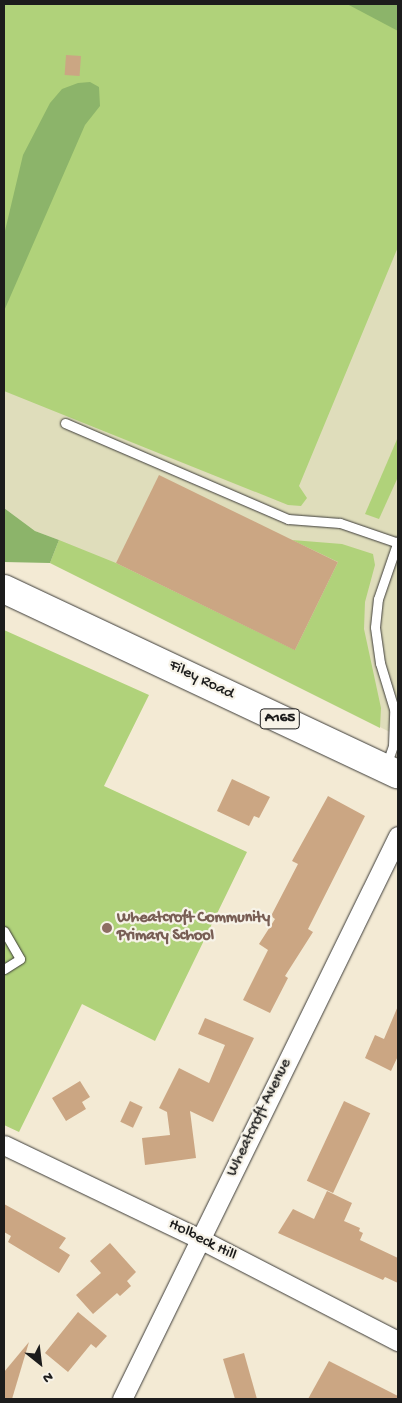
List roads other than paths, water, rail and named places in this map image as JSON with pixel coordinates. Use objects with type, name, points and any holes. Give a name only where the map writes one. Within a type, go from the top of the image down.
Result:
[{"type":"highway","points":[[4,574],[102,620],[162,662]]},
{"type":"highway","name":"Filey Road","points":[[4,589],[392,771]]},
{"type":"street","name":"Wheatcroft Avenue","points":[[122,1399],[398,836]]},
{"type":"street","name":"Holbeck Hill","points":[[4,1145],[200,1239],[398,1341]]},
{"type":"lane","points":[[64,423],[288,519],[340,523],[398,542],[378,599],[375,627],[380,663],[394,709],[392,771]]},
{"type":"lane","points":[[4,931],[20,959],[4,969]]},
{"type":"place","name":"Wheatcroft Community Primary School","points":[[107,928]]}]
